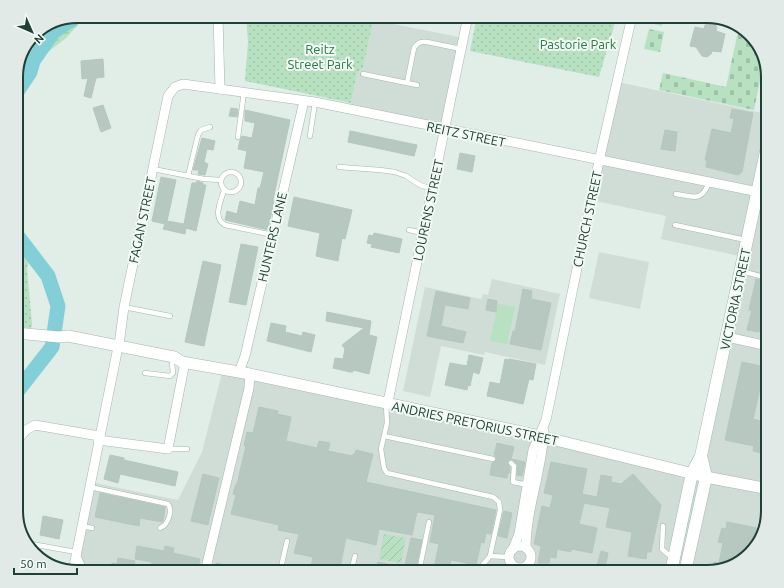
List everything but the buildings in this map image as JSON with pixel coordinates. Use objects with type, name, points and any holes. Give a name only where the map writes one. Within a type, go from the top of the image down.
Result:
[{"type":"main road","name":"VICTORIA STREET","points":[[672,565],[692,473],[701,456],[747,240],[761,199]]},
{"type":"main road","name":"VICTORIA STREET","points":[[687,565],[706,477],[701,456]]},
{"type":"street","points":[[218,23],[220,89]]},
{"type":"street","name":"LOURENS STREET","points":[[386,403],[467,23]]},
{"type":"street","name":"CHURCH STREET","points":[[525,565],[530,562],[531,558],[529,551],[526,548],[527,525],[543,450],[542,437],[599,161],[630,23]]},
{"type":"street","name":"REITZ STREET","points":[[168,96],[175,87],[183,84],[315,102],[599,161],[761,193]]},
{"type":"street","name":"FAGAN STREET","points":[[74,565],[118,348],[124,307],[168,96]]},
{"type":"street","name":"HUNTERS LANE","points":[[207,565],[249,388],[244,373],[245,356],[304,101]]},
{"type":"street","name":"ANDRIES PRETORIUS STREET","points":[[23,333],[64,338],[174,357],[180,362],[244,373],[386,403],[542,437],[706,477],[761,488]]},
{"type":"street","points":[[727,337],[761,344]]},
{"type":"street","points":[[23,434],[35,425],[99,438],[166,449],[180,362]]},
{"type":"street","name":"CHURCH STREET","points":[[511,553],[519,534],[533,450],[542,437]]},
{"type":"street","points":[[513,565],[510,563],[511,553],[519,546],[526,548]]},
{"type":"lane","points":[[406,83],[414,48],[418,44],[424,41],[461,49]]},
{"type":"lane","points":[[363,74],[417,85]]},
{"type":"lane","points":[[238,137],[244,92]]},
{"type":"lane","points":[[310,136],[315,102]]},
{"type":"lane","points":[[188,176],[198,135],[201,130],[210,127]]},
{"type":"lane","points":[[339,167],[395,172],[406,176],[420,185],[432,189]]},
{"type":"lane","points":[[153,169],[188,176],[221,180]]},
{"type":"lane","points":[[224,190],[231,193],[240,188],[241,181],[238,175],[231,172],[225,174],[221,180],[224,190],[218,215],[218,219],[221,223],[273,235]]},
{"type":"lane","points":[[676,194],[692,197],[701,196],[706,190],[709,182]]},
{"type":"lane","points":[[675,225],[747,240]]},
{"type":"lane","points":[[409,230],[423,233]]},
{"type":"lane","points":[[741,271],[761,276]]},
{"type":"lane","points":[[124,307],[170,316]]},
{"type":"lane","points":[[145,373],[170,376],[180,362]]},
{"type":"lane","points":[[386,403],[387,423],[381,449],[385,472],[493,497],[498,500],[500,510],[490,556],[482,565]]},
{"type":"lane","points":[[384,436],[493,459]]},
{"type":"lane","points":[[166,449],[187,449]]},
{"type":"lane","points":[[511,462],[514,466],[513,482],[523,484],[528,480]]},
{"type":"lane","points":[[89,487],[168,504],[170,509],[167,522],[160,528]]},
{"type":"lane","points":[[420,565],[429,522]]},
{"type":"lane","points":[[81,526],[92,528]]},
{"type":"lane","points":[[664,526],[662,549],[666,554],[674,558]]},
{"type":"lane","points":[[281,565],[286,541]]},
{"type":"lane","points":[[34,544],[76,552],[82,565]]},
{"type":"lane","points":[[490,556],[511,553]]},
{"type":"lane","points":[[353,565],[355,556]]},
{"type":"shaded area","points":[[372,23],[388,23],[464,38],[445,130],[350,110],[357,71],[363,68]]},
{"type":"shaded area","points":[[618,82],[761,113],[761,518],[754,538],[743,552],[724,562],[707,565],[78,565],[90,482],[178,500],[202,452],[223,369],[698,476],[744,257],[661,239],[666,216],[591,200]]},
{"type":"shaded area","points":[[599,252],[649,262],[640,309],[589,298]]},
{"type":"shaded area","points":[[492,279],[560,294],[545,365],[485,352],[484,355],[441,346],[430,397],[403,391],[425,287],[481,299],[483,294],[488,295]]},
{"type":"green space","points":[[70,23],[80,23],[66,38],[52,49],[52,29]]},
{"type":"green space","name":"Reitz Street Park","points":[[247,23],[373,23],[363,68],[357,72],[351,103],[245,81],[248,42]]},
{"type":"green space","name":"Pastorie Park","points":[[476,23],[615,23],[599,77],[470,51]]},
{"type":"green space","points":[[650,23],[663,23],[662,26]]},
{"type":"green space","points":[[649,29],[664,32],[660,52],[644,49]]},
{"type":"green space","points":[[738,33],[748,41],[752,47],[761,70],[754,110],[659,90],[663,73],[726,87]]},
{"type":"green space","points":[[48,52],[43,56],[35,70],[26,61],[29,53]]},
{"type":"green space","points":[[23,255],[29,261],[27,269],[32,325],[30,332],[23,330]]},
{"type":"green space","points":[[498,304],[515,307],[507,344],[490,341]]},
{"type":"green space","points":[[384,534],[406,538],[401,563],[379,559]]},
{"type":"waterway","points":[[23,82],[30,72],[33,61],[53,32],[64,25]]},
{"type":"waterway","points":[[23,243],[48,276],[58,306],[52,347],[23,384]]}]
